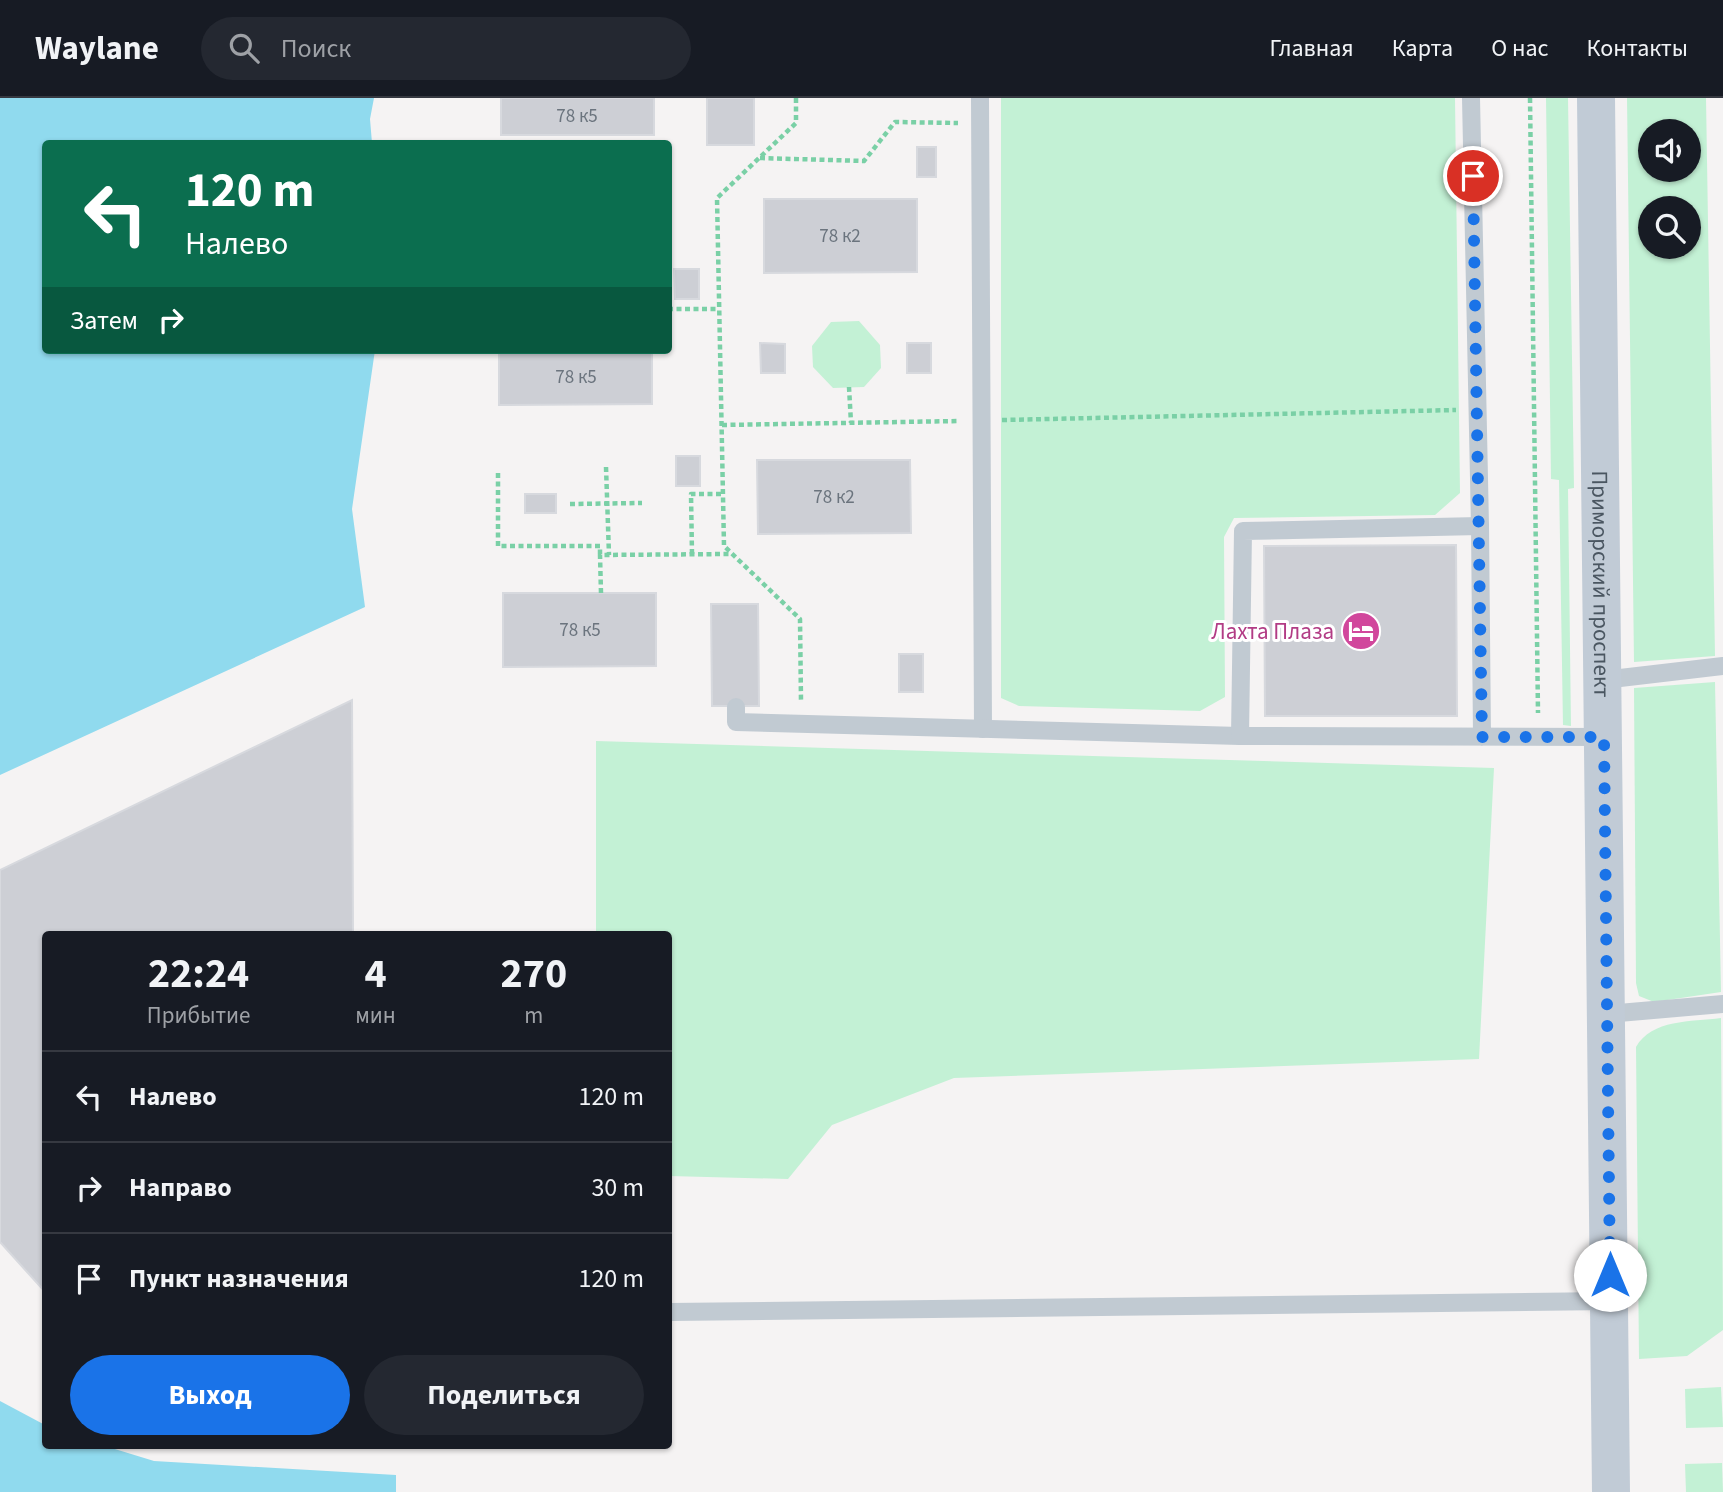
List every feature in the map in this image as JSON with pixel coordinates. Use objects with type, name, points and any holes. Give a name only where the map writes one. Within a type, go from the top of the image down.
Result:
[{"type":"street","name":"Приморский проспект","points":[[1596,98],[1611,1492]]},
{"type":"lane","points":[[980,98],[983,729]]},
{"type":"lane","points":[[1471,98],[1482,737]]},
{"type":"lane","points":[[1240,736],[1243,531],[1480,527]]},
{"type":"lane","points":[[1603,680],[1723,666]]},
{"type":"lane","points":[[736,707],[736,722],[1240,736],[1604,737]]},
{"type":"lane","points":[[1607,1014],[1723,1004]]},
{"type":"lane","points":[[672,1312],[1611,1301]]},
{"type":"path","points":[[796,98],[796,123],[717,198],[724,546],[800,619],[801,723]]},
{"type":"path","points":[[1530,98],[1538,737]]},
{"type":"path","points":[[760,158],[864,161],[895,122],[980,123]]},
{"type":"path","points":[[672,309],[719,309]]},
{"type":"path","points":[[849,387],[851,423]]},
{"type":"path","points":[[722,425],[1478,409]]},
{"type":"path","points":[[606,467],[609,555]]},
{"type":"path","points":[[498,473],[498,546],[600,546],[601,593]]},
{"type":"path","points":[[692,554],[691,495],[723,494]]},
{"type":"path","points":[[570,504],[642,503]]},
{"type":"path","points":[[600,555],[732,554]]},
{"type":"green space","points":[[1001,98],[1455,98],[1460,493],[1435,515],[1234,518],[1224,537],[1225,697],[1200,711],[1019,706],[1001,698]]},
{"type":"green space","points":[[1546,98],[1568,98],[1574,488],[1568,489],[1571,726],[1563,725],[1559,480],[1551,479]]},
{"type":"green space","points":[[1627,98],[1706,98],[1715,656],[1634,662]]},
{"type":"green space","points":[[859,321],[880,345],[881,368],[864,387],[833,388],[813,367],[812,346],[831,322]]},
{"type":"green space","points":[[1715,682],[1721,992],[1654,1002],[1639,996],[1636,983],[1634,688]]},
{"type":"green space","points":[[596,741],[1494,768],[1479,1059],[954,1078],[832,1125],[788,1179],[672,1176],[672,931],[596,931]]},
{"type":"green space","points":[[1721,1018],[1723,1330],[1687,1356],[1639,1359],[1636,1047],[1652,1031],[1662,1027]]},
{"type":"green space","points":[[1721,1387],[1723,1427],[1686,1428],[1685,1389]]},
{"type":"green space","points":[[1722,1463],[1723,1492],[1686,1492],[1685,1464]]},
{"type":"water","points":[[0,98],[374,98],[370,119],[372,140],[42,140],[42,354],[374,354],[352,509],[365,607],[0,775]]},
{"type":"water","points":[[0,1401],[42,1423],[42,1449],[115,1449],[154,1461],[396,1475],[396,1492],[0,1492]]},
{"type":"building","points":[[501,98],[654,98],[654,135],[501,135]]},
{"type":"building","points":[[707,98],[754,98],[754,145],[707,145]]},
{"type":"building","points":[[917,147],[936,147],[936,177],[917,177]]},
{"type":"building","points":[[764,199],[917,199],[917,272],[764,273]]},
{"type":"building","points":[[674,269],[699,269],[699,299],[675,299]]},
{"type":"building","points":[[760,343],[785,344],[785,373],[761,373]]},
{"type":"building","points":[[907,343],[931,343],[931,373],[907,373]]},
{"type":"building","points":[[499,354],[652,354],[652,404],[499,405]]},
{"type":"building","points":[[676,456],[700,456],[700,486],[676,486]]},
{"type":"building","points":[[757,460],[910,460],[911,533],[758,534]]},
{"type":"building","points":[[525,494],[556,494],[556,513],[525,513]]},
{"type":"building","name":"Лахта Плаза","points":[[1456,545],[1457,716],[1265,716],[1264,546]]},
{"type":"building","points":[[503,593],[656,593],[656,666],[503,667]]},
{"type":"building","points":[[711,604],[758,604],[759,706],[712,706]]},
{"type":"building","points":[[899,654],[923,654],[923,692],[899,692]]},
{"type":"building","points":[[352,700],[353,931],[42,931],[42,1289],[0,1242],[0,870]]},
{"type":"place","name":"Лахта Плаза","points":[[1361,631]]},
{"type":"route","points":[[1473,176],[1482,737],[1604,737],[1610,1275]]}]
